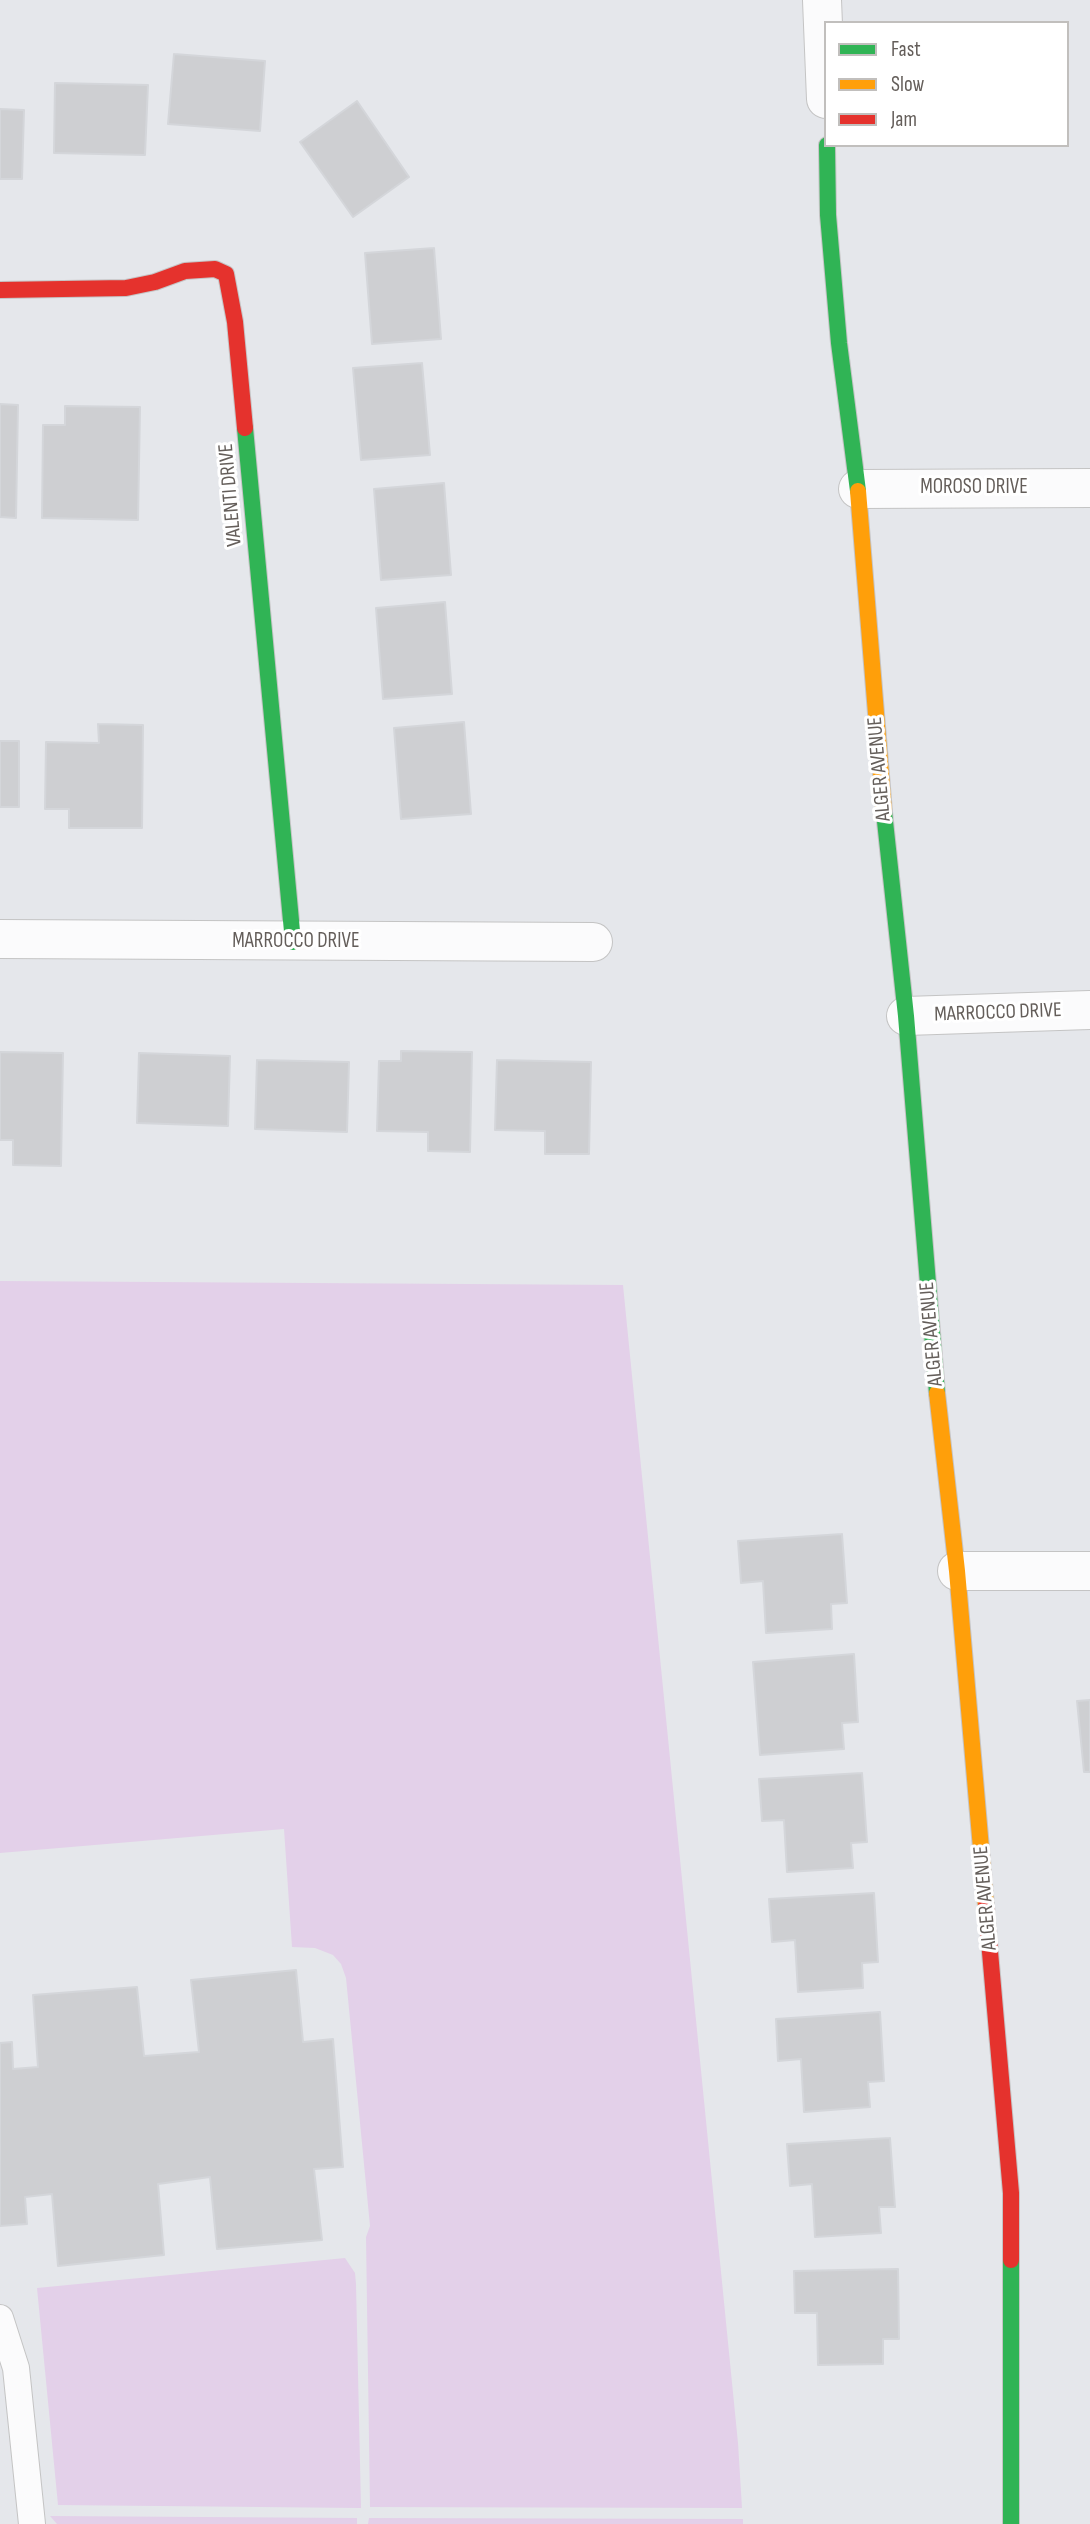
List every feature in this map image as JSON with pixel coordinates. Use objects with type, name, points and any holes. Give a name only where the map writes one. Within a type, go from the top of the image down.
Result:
[{"type":"street","points":[[822,0],[824,50]]},
{"type":"street","name":"ALGER AVENUE","points":[[827,147],[828,215],[839,343],[858,489],[886,843],[906,1016],[937,1389],[957,1571],[1012,2193],[1011,2524]]},
{"type":"street","name":"VALENTI DRIVE","points":[[0,290],[126,288],[155,282],[185,271],[215,269],[226,274],[238,344],[293,942]]},
{"type":"street","name":"MOROSO DRIVE","points":[[858,489],[1090,488]]},
{"type":"street","name":"MARROCCO DRIVE","points":[[0,940],[593,942]]},
{"type":"street","name":"MARROCCO DRIVE","points":[[906,1016],[1090,1010]]},
{"type":"street","points":[[957,1571],[1090,1571]]},
{"type":"lane","points":[[0,2318],[16,2368],[32,2524]]},
{"type":"shaded area","points":[[0,1281],[623,1285],[738,2443],[742,2508],[370,2507],[366,2237],[370,2226],[346,1978],[341,1964],[333,1955],[315,1948],[292,1947],[284,1829],[0,1853]]},
{"type":"shaded area","points":[[345,2258],[355,2273],[356,2284],[361,2508],[58,2505],[37,2288]]},
{"type":"shaded area","points":[[50,2516],[357,2518],[357,2524],[57,2524]]},
{"type":"shaded area","points":[[369,2518],[743,2519],[743,2524],[368,2524]]},
{"type":"building","points":[[174,54],[265,61],[260,131],[168,124]]},
{"type":"building","points":[[55,83],[148,85],[145,155],[54,153]]},
{"type":"building","points":[[357,101],[409,177],[353,217],[300,142]]},
{"type":"building","points":[[0,109],[24,110],[22,179],[0,179]]},
{"type":"building","points":[[434,248],[441,339],[372,344],[365,253]]},
{"type":"building","points":[[422,363],[430,455],[361,460],[353,368]]},
{"type":"building","points":[[0,404],[18,405],[16,518],[0,517]]},
{"type":"building","points":[[65,406],[140,407],[138,520],[42,518],[43,425],[65,425]]},
{"type":"building","points":[[444,483],[451,575],[381,580],[374,489]]},
{"type":"building","points":[[445,602],[452,694],[383,699],[376,608]]},
{"type":"building","points":[[464,722],[471,814],[401,819],[394,728]]},
{"type":"building","points":[[98,724],[143,725],[142,828],[69,828],[69,809],[45,809],[46,742],[99,743]]},
{"type":"building","points":[[0,741],[19,741],[19,807],[0,807]]},
{"type":"building","points":[[401,1051],[472,1052],[470,1152],[428,1151],[428,1132],[377,1131],[379,1061],[401,1061]]},
{"type":"building","points":[[0,1052],[63,1053],[61,1166],[13,1165],[13,1140],[0,1140]]},
{"type":"building","points":[[139,1053],[230,1056],[228,1126],[137,1123]]},
{"type":"building","points":[[257,1060],[349,1062],[347,1132],[255,1129]]},
{"type":"building","points":[[497,1060],[591,1062],[589,1154],[545,1154],[545,1131],[495,1130]]},
{"type":"building","points":[[842,1534],[847,1603],[831,1604],[832,1629],[766,1633],[763,1581],[741,1583],[738,1541]]},
{"type":"building","points":[[854,1654],[858,1722],[842,1723],[844,1749],[760,1755],[753,1662]]},
{"type":"building","points":[[1090,1700],[1090,1772],[1084,1772],[1077,1701]]},
{"type":"building","points":[[862,1773],[867,1842],[851,1843],[853,1868],[787,1872],[784,1820],[762,1821],[759,1779]]},
{"type":"building","points":[[874,1893],[878,1962],[862,1963],[863,1988],[798,1992],[795,1940],[772,1942],[769,1899]]},
{"type":"building","points":[[296,1970],[303,2042],[333,2039],[343,2167],[314,2169],[322,2240],[217,2249],[210,2177],[158,2184],[164,2255],[58,2266],[52,2194],[25,2197],[27,2224],[0,2226],[0,2043],[12,2042],[13,2069],[38,2067],[33,1995],[137,1987],[144,2056],[199,2052],[191,1980]]},
{"type":"building","points":[[880,2012],[884,2081],[868,2082],[870,2107],[804,2112],[801,2059],[778,2061],[776,2019]]},
{"type":"building","points":[[890,2138],[895,2207],[879,2207],[881,2233],[815,2237],[812,2184],[790,2186],[787,2144]]},
{"type":"building","points":[[898,2269],[899,2339],[883,2339],[883,2364],[818,2365],[817,2313],[795,2313],[794,2271]]},
{"type":"traffic: fast","points":[[827,147],[828,215],[839,343],[858,491]]},
{"type":"traffic: fast","points":[[245,428],[293,942]]},
{"type":"traffic: fast","points":[[884,812],[906,1016],[937,1393]]},
{"type":"traffic: fast","points":[[1011,2260],[1011,2524]]},
{"type":"traffic: slow","points":[[858,491],[884,812]]},
{"type":"traffic: slow","points":[[937,1393],[957,1571],[986,1906]]},
{"type":"traffic: jam","points":[[0,290],[126,288],[155,282],[185,271],[215,269],[226,274],[235,322],[245,428]]},
{"type":"traffic: jam","points":[[986,1906],[1011,2193],[1011,2260]]}]
